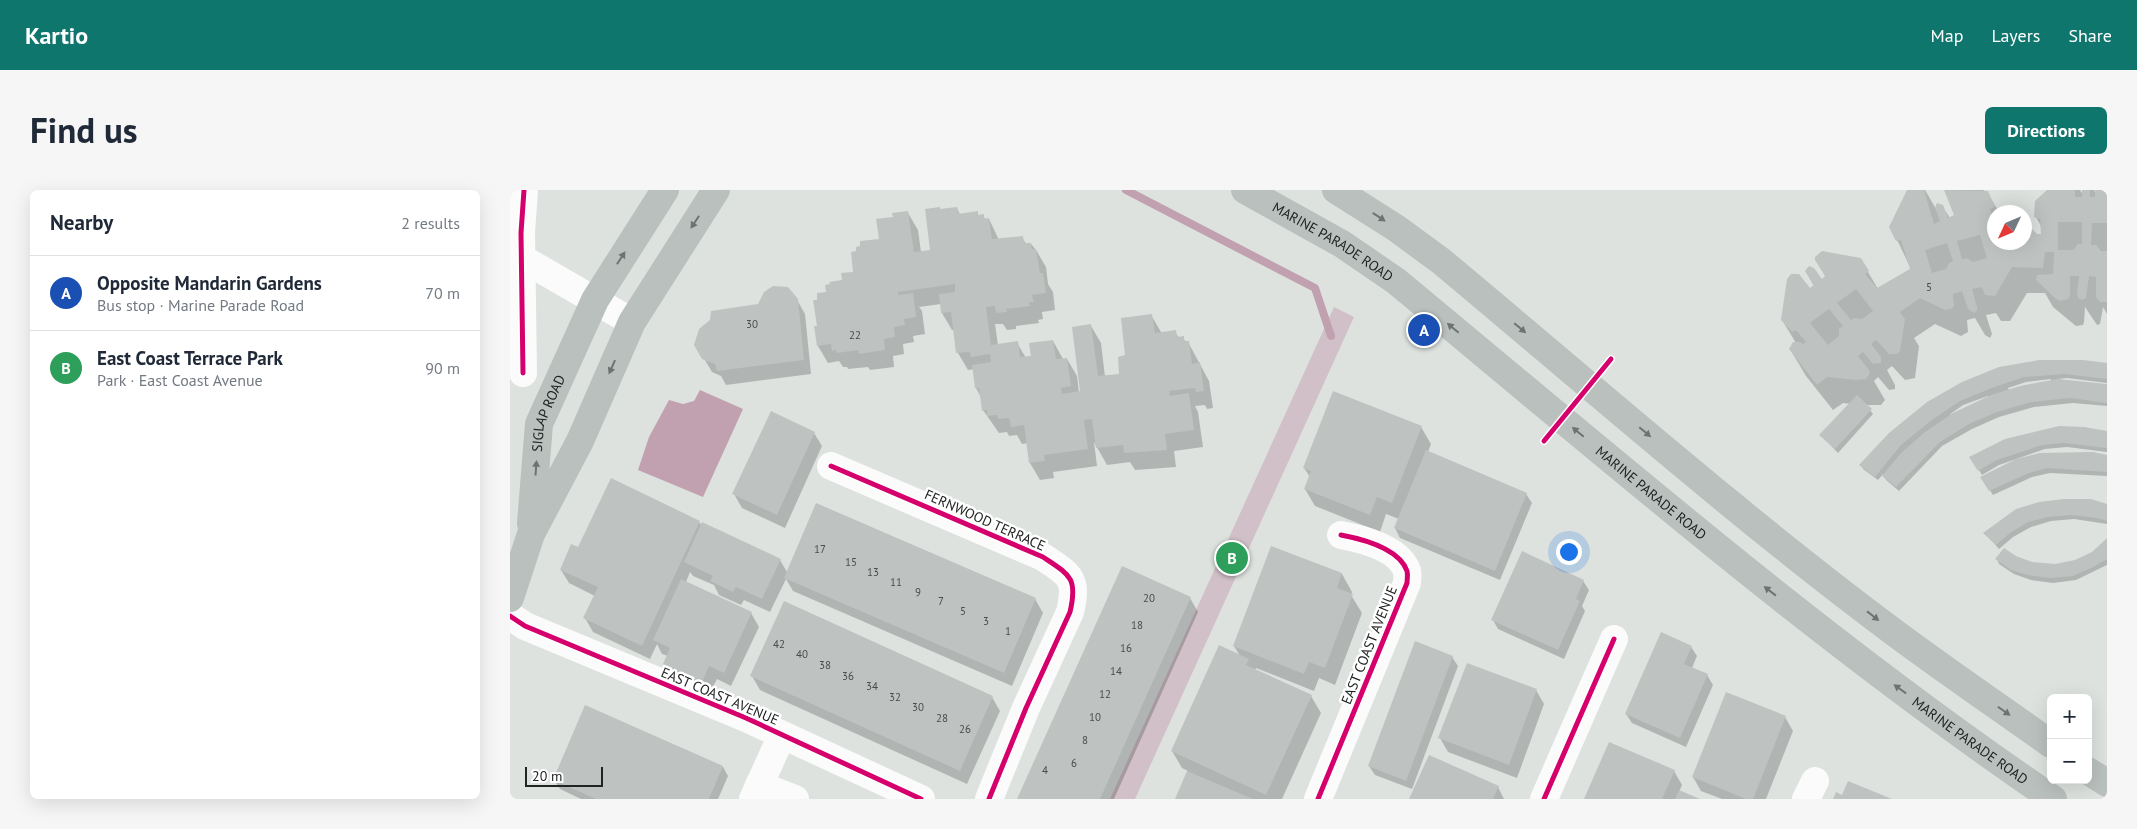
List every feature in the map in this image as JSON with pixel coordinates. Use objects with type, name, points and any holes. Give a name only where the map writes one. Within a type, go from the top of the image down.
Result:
[{"type":"main road","name":"SIGLAP ROAD","points":[[531,534],[539,424],[595,300],[665,190]]},
{"type":"main road","name":"SIGLAP ROAD","points":[[512,583],[531,534],[580,441],[632,322],[716,190]]},
{"type":"main road","name":"MARINE PARADE ROAD","points":[[1245,190],[1342,244],[1396,281],[1766,587],[1865,664],[2053,799]]},
{"type":"main road","points":[[1336,190],[1396,228],[1441,262],[1744,514],[1834,586],[1895,633],[2047,741]]},
{"type":"main road","points":[[2092,773],[2107,783]]},
{"type":"street","points":[[524,190],[521,233],[516,257],[524,373]]},
{"type":"street","points":[[516,257],[632,322]]},
{"type":"street","name":"FERNWOOD TERRACE","points":[[831,466],[1043,557],[1060,568],[1073,581],[1074,595],[1070,612],[1026,708],[989,799]]},
{"type":"street","name":"EAST COAST AVENUE","points":[[1318,799],[1407,583],[1407,572],[1396,557],[1380,546],[1363,539],[1341,534]]},
{"type":"street","name":"EAST COAST AVENUE","points":[[510,616],[525,626],[782,735],[921,799]]},
{"type":"street","points":[[1544,799],[1614,639]]},
{"type":"street","points":[[782,735],[756,792],[795,799]]},
{"type":"shaded area","points":[[1334,307],[1354,317],[1135,799],[1110,799]]},
{"type":"shaded area","points":[[700,390],[743,409],[703,497],[638,470],[649,437],[669,400],[683,404],[694,401]]},
{"type":"building","points":[[1907,190],[1924,190],[1934,224],[1940,221],[1935,208],[1937,203],[1943,205],[1948,218],[1954,215],[1944,190],[1988,191],[1994,205],[1987,205],[1987,250],[2032,250],[2032,229],[2037,234],[2041,234],[2040,219],[2034,217],[2035,201],[2047,190],[2075,190],[2075,197],[2082,197],[2082,190],[2090,190],[2090,197],[2095,197],[2095,190],[2107,190],[2107,223],[2092,223],[2091,245],[2096,245],[2101,251],[2107,251],[2107,302],[2100,302],[2096,297],[2096,277],[2089,276],[2086,298],[2082,300],[2078,298],[2079,276],[2070,276],[2070,295],[2068,299],[2060,301],[2055,298],[2036,280],[2037,275],[2053,274],[2054,252],[2045,252],[2043,268],[2012,267],[1995,296],[1985,295],[1982,287],[1972,289],[1977,307],[1974,313],[1968,309],[1962,291],[1953,294],[1954,306],[1951,309],[1945,310],[1920,298],[1900,312],[1905,319],[1900,351],[1897,354],[1889,354],[1876,340],[1871,344],[1881,357],[1881,363],[1873,364],[1863,352],[1858,356],[1869,370],[1870,373],[1866,379],[1856,380],[1827,377],[1817,385],[1789,349],[1793,342],[1803,344],[1806,342],[1796,330],[1792,332],[1781,320],[1787,279],[1791,274],[1799,274],[1810,288],[1814,285],[1805,271],[1809,266],[1814,268],[1822,279],[1825,276],[1815,257],[1822,251],[1861,258],[1869,271],[1865,274],[1877,288],[1910,269],[1901,240],[1896,241],[1889,227]],"holes":[[[2058,222],[2082,222],[2082,244],[2078,244],[2073,250],[2058,250]],[[1980,235],[1987,258],[1973,262],[1967,258],[1962,259],[1957,241]],[[1947,243],[1953,261],[1949,263],[1946,269],[1932,273],[1925,250]],[[1856,289],[1873,311],[1862,319],[1854,318],[1851,320],[1837,303]],[[1829,309],[1843,326],[1839,329],[1839,336],[1828,345],[1810,323]]]},
{"type":"building","points":[[940,207],[940,209],[957,207],[958,214],[978,211],[978,215],[984,214],[984,219],[989,218],[992,239],[1023,236],[1024,243],[1031,243],[1032,249],[1036,249],[1040,273],[1043,273],[1046,293],[1032,295],[1034,302],[1029,302],[1030,306],[1006,309],[1007,312],[996,313],[995,306],[986,307],[991,345],[1018,341],[1020,357],[1031,356],[1029,343],[1053,340],[1056,359],[1067,358],[1071,386],[1061,388],[1062,394],[1080,391],[1072,327],[1091,324],[1098,376],[1119,374],[1118,357],[1125,355],[1121,318],[1152,314],[1155,333],[1176,330],[1177,337],[1184,336],[1184,341],[1189,341],[1192,364],[1200,362],[1204,391],[1196,392],[1195,388],[1169,391],[1170,396],[1189,393],[1194,430],[1165,434],[1167,450],[1124,453],[1123,445],[1096,448],[1092,419],[1084,420],[1088,449],[1044,455],[1045,461],[1029,463],[1024,425],[1011,427],[1009,418],[998,419],[997,415],[987,416],[987,410],[982,411],[979,388],[975,388],[972,365],[991,362],[990,354],[971,357],[970,352],[956,353],[951,312],[941,313],[939,294],[955,292],[955,284],[898,292],[898,295],[913,293],[916,317],[904,319],[905,325],[894,327],[895,337],[884,339],[885,350],[859,354],[858,350],[837,353],[836,350],[832,351],[831,344],[817,346],[814,326],[817,326],[813,300],[817,300],[817,293],[826,292],[825,285],[830,284],[829,282],[842,280],[841,273],[853,272],[851,252],[856,251],[856,247],[860,246],[860,241],[879,239],[876,219],[893,217],[892,213],[908,211],[914,252],[930,250],[925,209]]},
{"type":"building","points":[[773,286],[788,287],[798,299],[804,360],[717,371],[715,364],[702,359],[694,345],[699,329],[710,320],[711,311],[758,304],[764,292]]},
{"type":"building","points":[[2039,360],[2083,360],[2107,363],[2107,379],[2064,374],[2024,377],[1992,388],[1960,401],[1932,420],[1901,445],[1875,477],[1859,465],[1889,433],[1927,402],[1962,382],[1999,367]]},
{"type":"building","points":[[2057,379],[2107,384],[2107,403],[2070,398],[2031,402],[1997,412],[1969,424],[1940,442],[1896,487],[1882,476],[1901,453],[1925,432],[1953,413],[1991,395],[2020,386]]},
{"type":"building","points":[[1333,391],[1422,426],[1392,503],[1377,497],[1370,515],[1304,489],[1311,471],[1303,468]]},
{"type":"building","points":[[1857,395],[1872,409],[1835,449],[1819,435]]},
{"type":"building","points":[[771,411],[815,432],[777,515],[732,494]]},
{"type":"building","points":[[2059,426],[2084,427],[2107,431],[2107,448],[2064,443],[2042,445],[1997,460],[1978,471],[1969,457],[2005,439]]},
{"type":"building","points":[[1426,450],[1527,493],[1495,571],[1394,528]]},
{"type":"building","points":[[2093,452],[2107,455],[2107,472],[2047,468],[2029,473],[1989,491],[1980,477],[2016,459],[2040,453]]},
{"type":"building","points":[[611,478],[700,521],[642,646],[583,618],[598,587],[560,570],[571,544],[578,547]]},
{"type":"building","points":[[2064,499],[2091,499],[2107,504],[2107,521],[2071,515],[2048,517],[2028,522],[2010,533],[1996,545],[1983,533],[2016,509],[2039,502]]},
{"type":"building","points":[[816,503],[1036,598],[1004,673],[784,578]]},
{"type":"building","points":[[702,522],[781,559],[762,599],[736,587],[733,592],[710,581],[713,576],[684,562]]},
{"type":"building","points":[[2107,538],[2107,559],[2073,576],[2050,578],[2027,575],[2011,570],[1995,559],[2004,548],[2016,556],[2032,562],[2055,564],[2075,560],[2092,552]]},
{"type":"building","points":[[1271,546],[1342,573],[1337,588],[1353,594],[1325,668],[1309,662],[1304,674],[1233,646]]},
{"type":"building","points":[[1522,551],[1584,580],[1576,599],[1580,601],[1558,650],[1491,620]]},
{"type":"building","points":[[1122,566],[1191,597],[1100,799],[1017,799]]},
{"type":"building","points":[[681,579],[752,612],[724,673],[709,666],[702,682],[663,664],[670,648],[653,640]]},
{"type":"building","points":[[784,601],[993,696],[960,771],[750,676]]},
{"type":"building","points":[[1661,632],[1692,646],[1684,664],[1708,674],[1680,738],[1625,714]]},
{"type":"building","points":[[1415,641],[1453,656],[1406,781],[1368,766]]},
{"type":"building","points":[[1219,645],[1249,659],[1246,665],[1312,695],[1266,795],[1171,751]]},
{"type":"building","points":[[1467,663],[1537,689],[1509,765],[1438,738]]},
{"type":"building","points":[[1726,692],[1786,716],[1753,799],[1746,799],[1692,777]]},
{"type":"building","points":[[585,705],[723,766],[709,799],[596,799],[553,780]]},
{"type":"building","points":[[1609,742],[1675,770],[1662,799],[1584,799]]},
{"type":"building","points":[[1429,755],[1499,786],[1493,799],[1409,799]]},
{"type":"building","points":[[1187,771],[1253,799],[1175,799]]},
{"type":"building","points":[[1848,781],[1892,799],[1833,799],[1836,792],[1842,795]]},
{"type":"building","points":[[1679,790],[1700,799],[1675,799]]},
{"type":"waterway","points":[[1126,190],[1315,288],[1331,336]]},
{"type":"cycle path","points":[[523,373],[521,233],[524,190]]},
{"type":"cycle path","points":[[1544,441],[1611,359]]},
{"type":"cycle path","points":[[831,466],[1043,557],[1060,568],[1070,578],[1073,592],[1070,612],[1026,708],[989,799]]},
{"type":"cycle path","points":[[1318,799],[1407,583],[1407,571],[1403,563],[1396,556],[1369,542],[1341,535]]},
{"type":"cycle path","points":[[510,616],[525,626],[746,718],[921,799]]},
{"type":"cycle path","points":[[1544,799],[1614,639]]},
{"type":"place","name":"Opposite Mandarin Gardens","points":[[1424,330]]},
{"type":"place","name":"East Coast Terrace Park","points":[[1232,558]]}]
